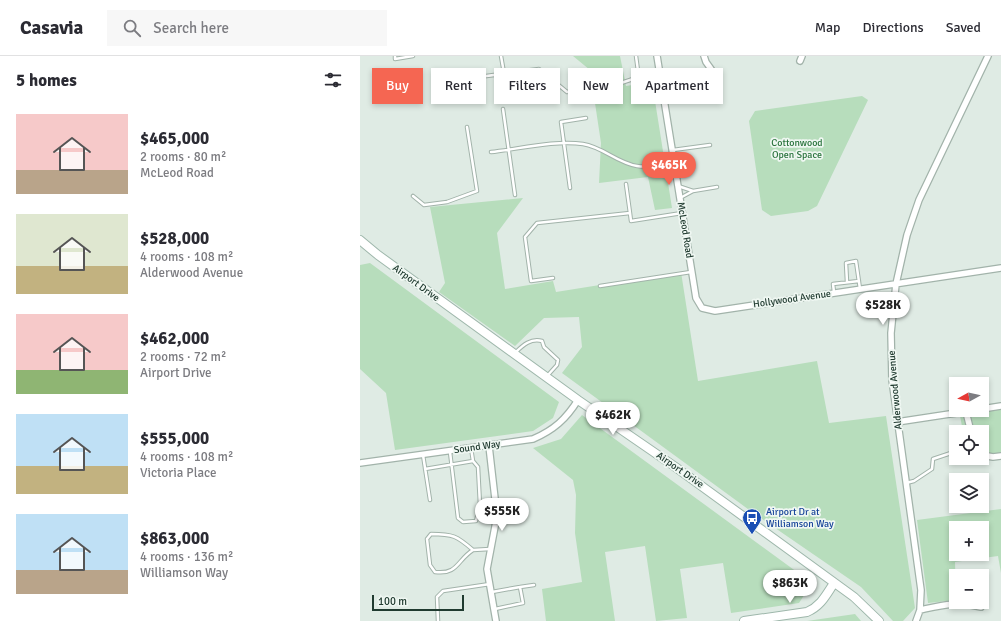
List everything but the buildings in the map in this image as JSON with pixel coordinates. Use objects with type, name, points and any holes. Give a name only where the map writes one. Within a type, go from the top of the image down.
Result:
[{"type":"main road","name":"Airport Drive","points":[[360,240],[384,260],[514,354],[674,466],[834,582],[854,597],[879,621]]},
{"type":"main road","points":[[744,621],[807,612],[815,608],[824,600],[834,582]]},
{"type":"street","name":"McLeod Road","points":[[657,56],[691,272],[696,298],[702,308]]},
{"type":"street","points":[[704,56],[710,68]]},
{"type":"street","name":"Alderwood Avenue","points":[[917,620],[920,610],[920,590],[897,422],[891,353],[896,284],[907,236],[919,200],[988,56]]},
{"type":"street","name":"Hollywood Avenue","points":[[702,308],[715,311],[1001,268]]},
{"type":"street","name":"Sound Way","points":[[360,463],[533,439],[548,432],[569,415],[578,400]]},
{"type":"street","points":[[989,408],[1001,406]]},
{"type":"street","points":[[897,422],[949,414]]},
{"type":"street","points":[[489,446],[497,516],[487,569],[496,621]]},
{"type":"street","points":[[989,456],[1001,456]]},
{"type":"street","points":[[920,610],[949,604]]},
{"type":"lane","points":[[394,56],[395,59],[413,56]]},
{"type":"lane","points":[[501,56],[503,68]]},
{"type":"lane","points":[[560,86],[567,92],[615,85],[636,78],[638,71],[636,56]]},
{"type":"lane","points":[[503,109],[515,195]]},
{"type":"lane","points":[[570,188],[561,122],[586,118]]},
{"type":"lane","points":[[413,196],[424,205],[446,202],[477,191],[468,127]]},
{"type":"lane","points":[[491,152],[564,143],[578,143],[597,148],[624,162],[637,166],[674,163]]},
{"type":"lane","points":[[672,150],[710,145]]},
{"type":"lane","points":[[626,184],[631,221],[682,213]]},
{"type":"lane","points":[[678,186],[693,191]]},
{"type":"lane","points":[[680,199],[693,191],[717,187]]},
{"type":"lane","points":[[553,278],[531,280],[525,237],[537,223],[630,213]]},
{"type":"lane","points":[[848,282],[846,263],[856,260],[860,289]]},
{"type":"lane","points":[[600,286],[691,272]]},
{"type":"lane","points":[[834,293],[833,284],[859,281]]},
{"type":"lane","points":[[514,354],[526,343],[538,340],[542,341],[544,348],[558,360],[557,365],[546,377]]},
{"type":"lane","points":[[450,451],[458,518],[463,522],[476,521],[480,505],[478,467],[473,461],[471,448]]},
{"type":"lane","points":[[423,455],[430,500]]},
{"type":"lane","points":[[906,483],[914,481],[932,469],[933,459],[949,455]]},
{"type":"lane","points":[[425,469],[473,461]]},
{"type":"lane","points":[[473,550],[458,537],[444,534],[431,534],[427,539],[430,565],[435,572],[445,573],[457,567],[466,555],[473,550],[490,549]]},
{"type":"lane","points":[[438,621],[437,598],[443,591],[490,584]]},
{"type":"lane","points":[[492,592],[534,585]]},
{"type":"lane","points":[[494,609],[523,603],[520,587]]},
{"type":"green space","points":[[573,56],[620,56],[622,68],[588,68]]},
{"type":"green space","points":[[623,71],[626,86],[631,85],[631,104],[655,104],[672,208],[655,210],[648,177],[599,183],[601,143],[595,104],[623,104]]},
{"type":"green space","name":"Cottonwood Open Space","points":[[862,96],[868,100],[817,206],[808,211],[771,216],[762,210],[749,121],[755,111]]},
{"type":"green space","points":[[523,198],[497,233],[505,289],[553,281],[556,292],[681,272],[698,381],[817,361],[829,423],[886,416],[915,608],[903,621],[893,621],[861,587],[752,512],[562,373],[582,347],[579,317],[544,318],[515,346],[439,292],[445,283],[430,207]]},
{"type":"green space","points":[[370,263],[559,402],[553,418],[533,431],[395,450],[386,393],[360,369],[360,265]]},
{"type":"green space","points":[[1001,403],[1001,454],[989,456],[989,425],[962,425],[960,417],[989,417],[989,404]]},
{"type":"green space","points":[[582,415],[812,583],[799,603],[731,613],[723,563],[680,569],[687,618],[656,621],[645,546],[605,552],[615,621],[546,621],[542,589],[582,582],[575,533],[576,495],[573,480],[533,448],[561,439]]},
{"type":"green space","points":[[1001,509],[1001,573],[998,556],[989,557],[989,521],[949,521],[949,561],[962,561],[955,562],[955,569],[949,569],[949,601],[928,603],[917,520],[970,513],[989,513],[989,511]]},
{"type":"green space","points":[[855,614],[861,621],[807,621]]},
{"type":"place","name":"Airport Dr at Williamson Way","points":[[752,535]]}]
